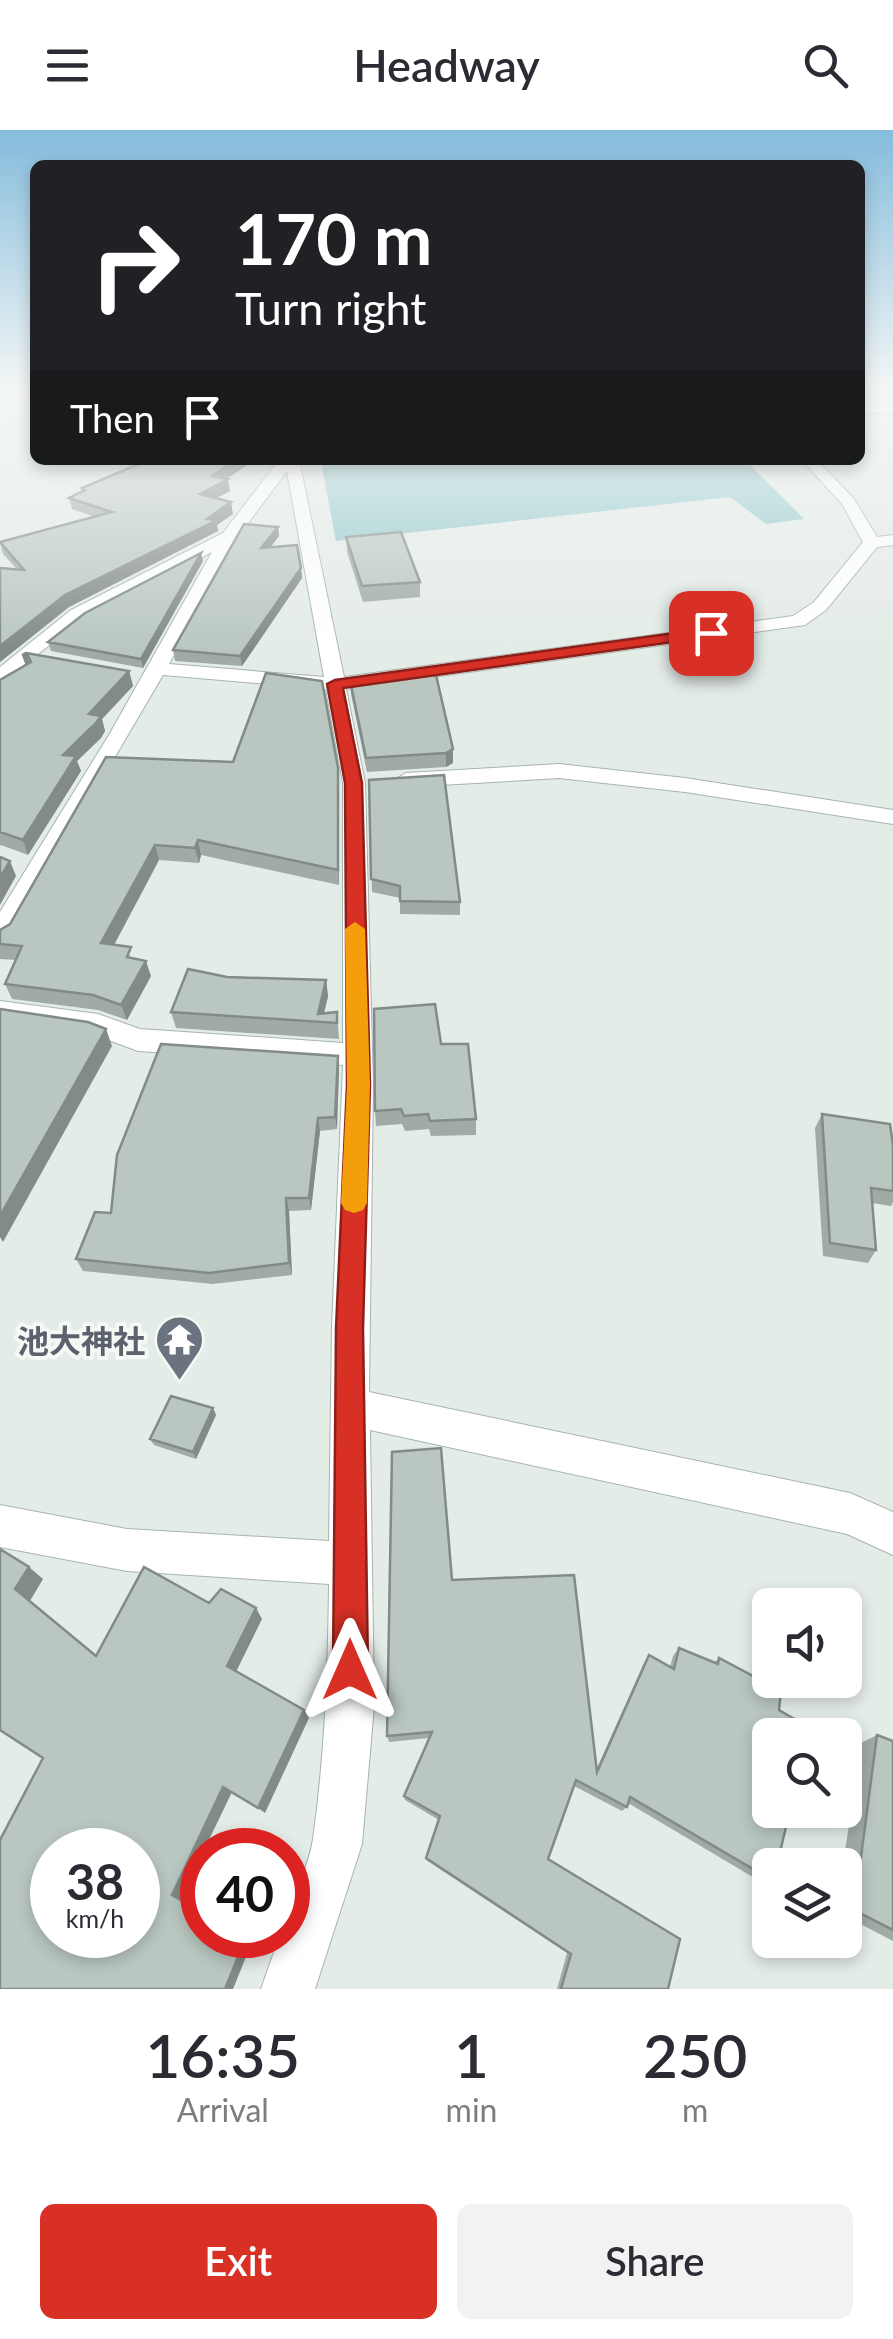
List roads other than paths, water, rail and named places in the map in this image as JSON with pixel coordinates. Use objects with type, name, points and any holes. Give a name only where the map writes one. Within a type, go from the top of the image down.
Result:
[{"type":"street","points":[[0,937],[229,536],[277,475]]},
{"type":"street","points":[[288,1989],[336,1844],[351,1706],[350,1407],[358,1055],[372,782],[335,684],[292,475]]},
{"type":"street","points":[[823,475],[848,502],[872,542]]},
{"type":"street","points":[[0,676],[78,614],[229,536]]},
{"type":"street","points":[[147,674],[335,684],[798,620],[820,606],[872,542],[893,540]]},
{"type":"street","points":[[26,656],[62,662]]},
{"type":"street","points":[[372,782],[559,771],[684,785],[893,817]]},
{"type":"street","points":[[10,862],[35,870]]},
{"type":"street","points":[[0,1011],[98,1025],[138,1040],[358,1055]]},
{"type":"street","points":[[350,1407],[850,1514],[893,1534]]},
{"type":"street","points":[[0,1526],[127,1550],[350,1564]]},
{"type":"water","points":[[323,475],[760,475],[804,519],[766,524],[730,497],[336,541]]},
{"type":"place","name":"池大神社","points":[[180,1382]]}]
